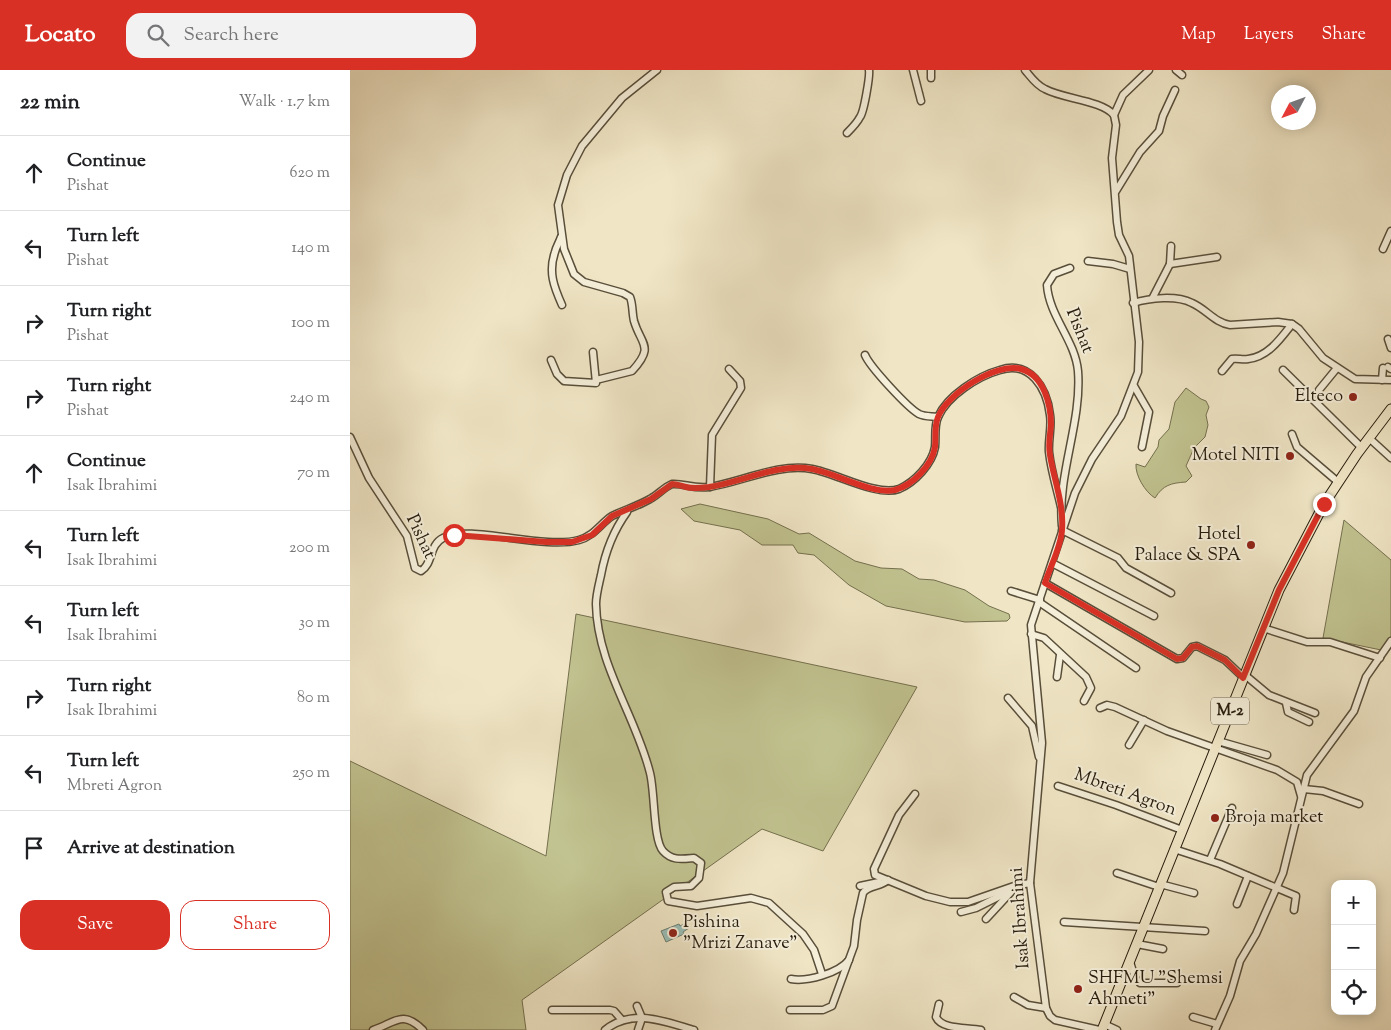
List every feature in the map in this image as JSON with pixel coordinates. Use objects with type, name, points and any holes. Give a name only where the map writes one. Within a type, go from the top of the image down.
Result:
[{"type":"main road","name":"Mbreti Agron","points":[[1102,1028],[1263,628],[1300,547],[1338,482],[1391,409]]},
{"type":"street","points":[[551,360],[557,374],[564,381],[596,383],[596,380],[632,371],[643,355],[644,341],[634,322],[631,298],[623,293],[584,282],[578,278],[570,266],[561,236],[558,205],[567,175],[577,154],[622,98],[657,70]]},
{"type":"street","points":[[847,133],[862,114],[864,98],[870,79],[870,70]]},
{"type":"street","points":[[914,70],[921,101]]},
{"type":"street","points":[[931,70],[931,78]]},
{"type":"street","points":[[1025,70],[1046,90],[1091,104],[1108,111],[1114,116],[1122,95],[1148,70]]},
{"type":"street","points":[[1176,70],[1182,75]]},
{"type":"street","points":[[1116,191],[1140,152],[1159,131],[1163,116],[1175,90]]},
{"type":"street","name":"Isak Ibrahimi","points":[[1046,1008],[1030,883],[1042,743],[1031,634],[1032,621],[1062,530],[1082,477],[1121,416],[1134,386],[1140,354],[1129,256],[1118,228],[1112,158],[1116,125],[1114,116]]},
{"type":"street","points":[[1382,249],[1391,231]]},
{"type":"street","points":[[561,236],[551,266],[553,285],[562,305]]},
{"type":"street","points":[[1153,297],[1170,264],[1171,246]]},
{"type":"street","points":[[1170,264],[1217,257]]},
{"type":"street","points":[[1088,261],[1112,264],[1130,269]]},
{"type":"street","name":"Pishat","points":[[1061,508],[1077,398],[1078,369],[1072,349],[1054,309],[1047,285],[1054,274],[1070,268]]},
{"type":"street","points":[[1134,303],[1153,297],[1193,303],[1226,325],[1282,322],[1292,324],[1299,329],[1317,352],[1336,368],[1359,381],[1391,380]]},
{"type":"street","points":[[1222,371],[1232,359],[1249,359],[1260,355],[1280,340],[1292,324]]},
{"type":"street","points":[[1388,339],[1391,348]]},
{"type":"street","points":[[593,352],[596,380]]},
{"type":"street","points":[[865,355],[872,367],[914,411],[925,416],[938,417]]},
{"type":"street","name":"Pishat","points":[[350,437],[369,478],[407,536],[414,568],[418,572],[426,566],[435,544],[447,536],[464,534],[546,542],[572,542],[592,535],[612,516],[628,511],[635,505],[651,499],[672,484],[692,488],[710,487],[767,472],[798,468],[824,472],[881,490],[898,489],[920,473],[931,460],[938,417],[954,398],[981,378],[1010,368],[1028,372],[1041,386],[1049,405],[1051,426],[1049,454],[1061,508],[1062,530]]},
{"type":"street","points":[[1320,390],[1336,368]]},
{"type":"street","points":[[1382,380],[1387,368]]},
{"type":"street","points":[[710,487],[712,435],[741,388],[740,382],[729,369]]},
{"type":"street","points":[[1283,370],[1362,448]]},
{"type":"street","points":[[1134,386],[1149,412],[1142,447]]},
{"type":"street","points":[[1292,434],[1297,446],[1338,482]]},
{"type":"street","points":[[1370,436],[1391,453]]},
{"type":"street","points":[[1370,436],[1391,458]]},
{"type":"street","points":[[628,511],[618,525],[603,564],[596,604],[601,641],[608,662],[644,747],[651,776],[656,817],[656,838],[663,851],[676,860],[694,858],[700,864],[699,878],[691,886],[674,887],[666,892],[668,901],[697,906],[751,898],[769,904],[803,934],[814,950],[822,974]]},
{"type":"street","points":[[1062,530],[1118,558],[1126,568],[1171,593]]},
{"type":"street","points":[[1052,563],[1154,616]]},
{"type":"street","points":[[1045,583],[1177,659],[1183,658],[1192,647],[1197,646],[1225,660],[1263,692],[1286,704],[1294,703],[1315,712]]},
{"type":"street","points":[[1010,591],[1039,601],[1136,668]]},
{"type":"street","points":[[1263,628],[1307,642],[1330,642],[1380,658]]},
{"type":"street","points":[[1031,634],[1044,638],[1060,655],[1084,675],[1090,683],[1090,692],[1084,701]]},
{"type":"street","points":[[1193,1017],[1216,1027],[1230,996],[1240,961],[1256,934],[1285,869],[1307,775],[1354,711],[1366,677],[1391,641]]},
{"type":"street","points":[[1057,676],[1060,655]]},
{"type":"street","name":"Isak Ibrahimi","points":[[1008,698],[1032,726],[1040,765]]},
{"type":"street","points":[[1286,704],[1288,712],[1309,722]]},
{"type":"street","points":[[1100,708],[1111,705],[1167,731],[1216,745],[1266,755]]},
{"type":"street","points":[[1129,745],[1144,720]]},
{"type":"street","points":[[1216,745],[1286,775],[1296,782],[1301,796]]},
{"type":"street","name":"Mbreti Agron","points":[[1058,786],[1092,796],[1182,830]]},
{"type":"street","points":[[1304,789],[1323,791],[1359,804]]},
{"type":"street","points":[[915,794],[899,815],[874,871],[875,875],[926,896],[950,902],[968,902],[1018,885],[1030,883]]},
{"type":"street","points":[[1210,860],[1232,808]]},
{"type":"street","points":[[1174,849],[1210,860],[1297,898],[1294,910]]},
{"type":"street","points":[[1117,873],[1160,886],[1194,893]]},
{"type":"street","points":[[1237,904],[1248,876]]},
{"type":"street","points":[[860,886],[888,880]]},
{"type":"street","points":[[790,1010],[823,1010],[832,1006],[850,960],[863,893],[865,890],[881,885],[888,880]]},
{"type":"street","points":[[986,919],[1018,885]]},
{"type":"street","points":[[961,912],[1012,890]]},
{"type":"street","points":[[1064,922],[1144,925],[1205,931]]},
{"type":"street","points":[[1137,944],[1163,949]]},
{"type":"street","points":[[791,979],[802,981],[822,974],[835,973],[850,960]]},
{"type":"street","points":[[1130,961],[1135,978],[1140,983],[1177,983]]},
{"type":"street","points":[[1014,997],[1032,1006],[1046,1008],[1052,1018],[1061,1022],[1117,1030]]},
{"type":"street","points":[[939,1004],[936,1017],[940,1024],[953,1029],[981,1030]]},
{"type":"street","points":[[637,1006],[642,1018],[638,1030]]},
{"type":"street","points":[[552,1010],[610,1010],[614,1011],[621,1020]]},
{"type":"street","points":[[373,1030],[401,1018],[411,1020],[423,1030]]},
{"type":"street","points":[[605,1030],[621,1020],[642,1018],[672,1022],[694,1030]]},
{"type":"green space","points":[[1186,388],[1206,401],[1209,407],[1206,415],[1208,425],[1205,437],[1194,448],[1186,466],[1192,476],[1186,482],[1164,487],[1155,498],[1141,483],[1136,464],[1145,467],[1158,447],[1159,440],[1169,429],[1175,402]]},
{"type":"green space","points":[[700,504],[768,519],[799,534],[809,533],[855,561],[881,568],[902,569],[919,579],[934,580],[965,590],[989,606],[1009,614],[1010,618],[1007,621],[965,622],[886,606],[849,585],[814,555],[798,553],[793,545],[762,545],[740,530],[694,521],[681,509]]},
{"type":"green space","points":[[1344,520],[1391,560],[1391,636],[1386,651],[1323,638]]},
{"type":"green space","points":[[576,614],[917,687],[823,851],[762,829],[522,1000],[526,1030],[350,1030],[350,761],[546,856]]},
{"type":"water","name":"Pishina \"Mrizi Zanave\"","points":[[686,923],[689,928],[683,932],[684,934],[666,942],[661,931]]},
{"type":"place","name":"Elteco","points":[[1353,397]]},
{"type":"place","name":"Motel NITI","points":[[1290,456]]},
{"type":"place","name":"Hotel Palace & SPA","points":[[1251,545]]},
{"type":"place","name":"Broja market","points":[[1215,818]]},
{"type":"place","name":"Pishina \"Mrizi Zanave\"","points":[[673,933]]},
{"type":"place","name":"SHFMU \"Shemsi Ahmeti\"","points":[[1078,989]]},
{"type":"route","points":[[454,535],[464,534],[546,542],[572,542],[592,535],[612,516],[628,511],[635,505],[648,501],[672,484],[678,484],[686,488],[710,487],[767,472],[788,469],[812,469],[881,490],[898,489],[920,473],[931,460],[938,417],[954,398],[968,386],[996,371],[1010,368],[1023,369],[1038,381],[1046,397],[1051,426],[1049,454],[1061,508],[1062,530],[1045,583],[1177,659],[1183,658],[1192,647],[1197,646],[1225,660],[1243,678],[1279,590],[1324,504]]}]
